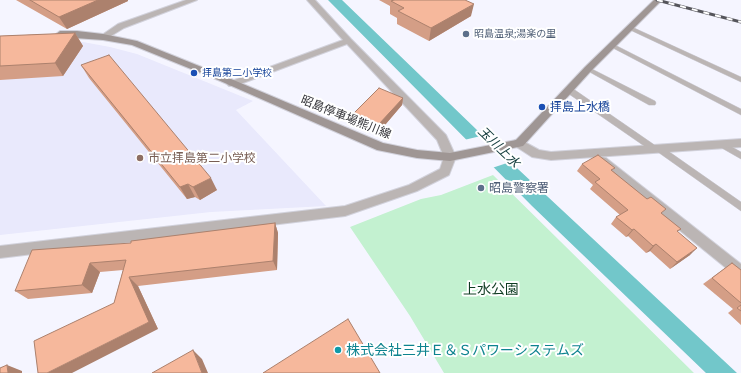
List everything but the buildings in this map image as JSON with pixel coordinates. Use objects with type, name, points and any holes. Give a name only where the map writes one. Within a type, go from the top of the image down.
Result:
[{"type":"main road","points":[[519,143],[588,69],[658,0]]},
{"type":"main road","name":"昭島停車場熊川線","points":[[50,35],[77,34],[134,43],[381,147],[416,154],[450,157],[471,154],[519,143]]},
{"type":"street","points":[[103,37],[121,26],[193,0]]},
{"type":"street","points":[[0,252],[345,211],[413,188],[445,172],[450,157],[442,138],[348,41],[311,0]]},
{"type":"street","points":[[232,84],[348,41]]},
{"type":"street","points":[[519,143],[536,154],[550,156],[741,143]]},
{"type":"street","points":[[593,154],[741,272]]},
{"type":"lane","points":[[630,28],[741,80]]},
{"type":"lane","points":[[613,46],[741,112]]},
{"type":"lane","points":[[588,69],[652,103]]},
{"type":"lane","points":[[569,90],[741,207]]},
{"type":"lane","points":[[723,145],[741,156]]},
{"type":"shaded area","name":"市立拝島第二小学校","points":[[53,40],[83,42],[137,54],[253,101],[236,110],[326,206],[211,212],[0,235],[0,45]]},
{"type":"green space","name":"上水公園","points":[[493,175],[694,373],[444,373],[410,316],[350,227],[421,199],[441,195]]},
{"type":"water","points":[[328,0],[342,0],[504,156],[737,373],[706,373],[532,206]]},
{"type":"pier","points":[[485,135],[513,161],[492,168],[464,140]]},
{"type":"railway","points":[[657,0],[741,22]]},
{"type":"place","name":"昭島温泉;湯楽の里","points":[[466,34]]},
{"type":"place","name":"拝島第二小学校","points":[[194,73]]},
{"type":"place","name":"拝島上水橋","points":[[542,107]]},
{"type":"place","name":"市立拝島第二小学校","points":[[140,158]]},
{"type":"place","name":"昭島警察署","points":[[481,188]]},
{"type":"place","name":"株式会社三井Ｅ＆Ｓパワーシステムズ","points":[[338,350]]},
{"type":"water label","name":"玉川上水","points":[[499,147]]}]
